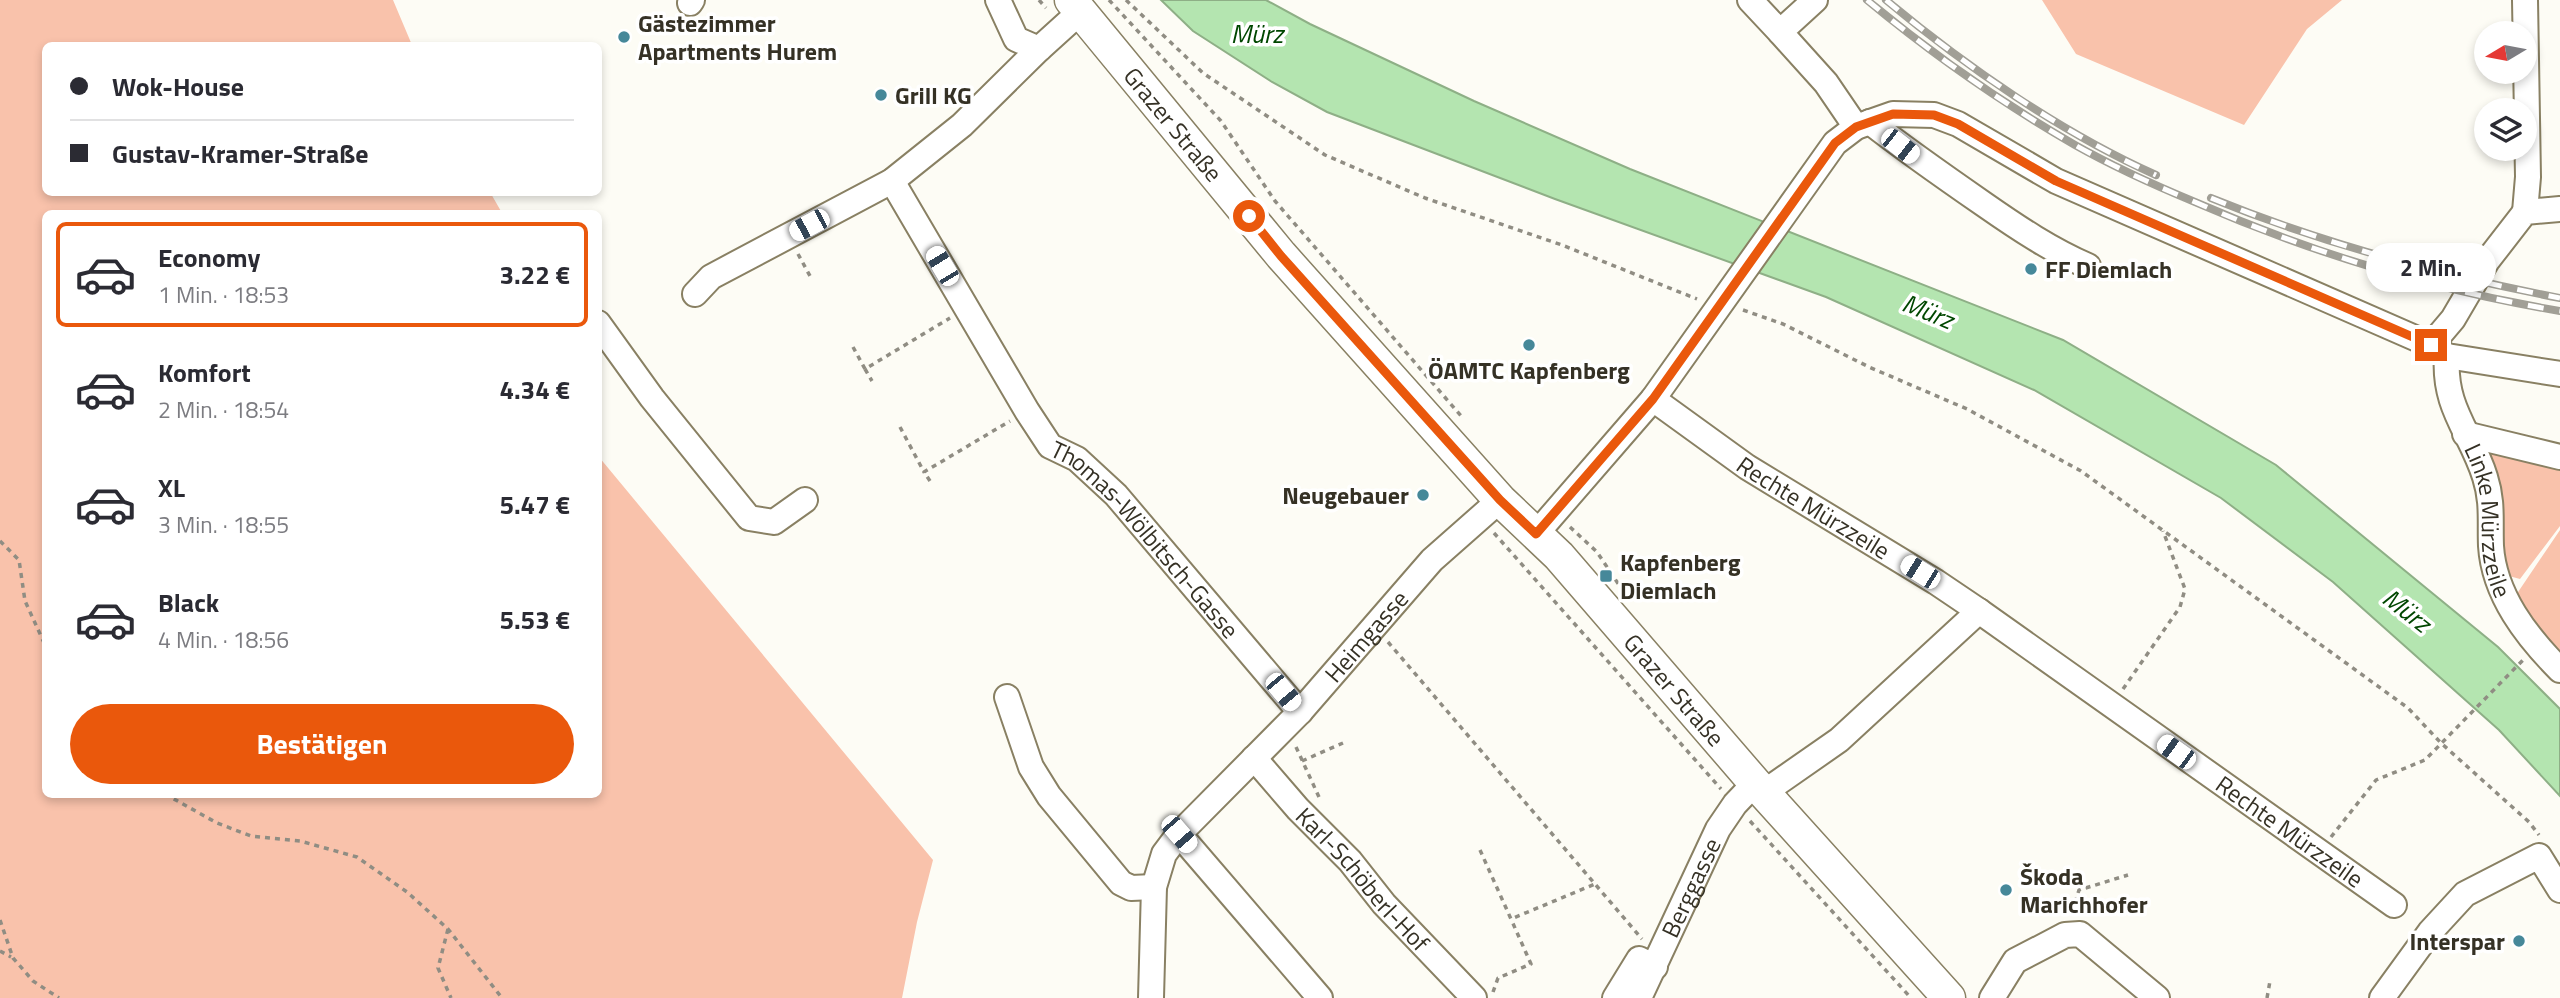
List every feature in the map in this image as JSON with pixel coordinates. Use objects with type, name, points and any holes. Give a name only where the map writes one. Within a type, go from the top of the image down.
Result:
[{"type":"main road","name":"Grazer Straße","points":[[1076,5],[1281,256],[1500,500],[1559,556],[1759,788],[1949,998]]},
{"type":"street","points":[[998,0],[1016,39],[1039,49]]},
{"type":"street","points":[[1750,0],[1863,125],[2018,229],[2088,266]]},
{"type":"street","points":[[1780,32],[1815,0]]},
{"type":"street","points":[[2439,351],[2452,319],[2487,261],[2525,212],[2528,177],[2525,0]]},
{"type":"street","points":[[695,294],[711,277],[892,181],[962,125],[1039,49],[1076,5]]},
{"type":"street","points":[[1536,534],[1653,399],[1835,143],[1863,125],[1893,114],[1934,115],[1958,124],[2056,181],[2439,351],[2560,374]]},
{"type":"street","name":"Thomas-Wölbitsch-Gasse","points":[[892,181],[1050,446],[1077,459],[1116,495],[1293,719]]},
{"type":"street","points":[[2525,212],[2560,209]]},
{"type":"street","points":[[602,329],[652,398],[749,518],[774,522],[805,500]]},
{"type":"street","name":"Linke Mürzzeile","points":[[2439,351],[2447,389],[2488,486],[2492,506],[2491,548],[2499,578],[2514,613],[2537,646],[2560,670]]},
{"type":"street","name":"Rechte Mürzzeile","points":[[1653,399],[1747,467],[1979,611],[2395,905]]},
{"type":"street","points":[[2465,434],[2560,457]]},
{"type":"street","name":"Heimgasse","points":[[1151,998],[1154,887],[1164,855],[1179,834],[1293,719],[1432,560],[1500,500]]},
{"type":"street","points":[[1759,788],[1839,740],[1979,611]]},
{"type":"street","points":[[1007,697],[1031,767],[1049,796],[1121,883],[1131,888],[1154,887]]},
{"type":"street","name":"Karl-Schöberl-Hof","points":[[1254,758],[1298,809],[1350,861],[1384,904],[1474,998]]},
{"type":"street","name":"Berggasse","points":[[1639,998],[1718,828],[1735,804],[1759,788]]},
{"type":"street","points":[[1179,834],[1320,998]]},
{"type":"street","points":[[2382,998],[2430,932],[2465,894],[2539,856],[2560,890]]},
{"type":"street","points":[[1992,998],[2015,961],[2065,935],[2080,934],[2157,998]]},
{"type":"street","points":[[1615,998],[1639,959],[1657,962]]},
{"type":"path","points":[[1126,0],[1203,73],[1325,155],[1425,198],[1726,298],[1869,367],[1967,409],[2081,471],[2408,708],[2441,743],[2529,822],[2545,844]]},
{"type":"path","points":[[865,369],[967,308]]},
{"type":"path","points":[[853,347],[872,381]]},
{"type":"path","points":[[924,472],[1027,411]]},
{"type":"path","points":[[900,427],[929,481]]},
{"type":"path","points":[[2112,705],[2180,607],[2183,598],[2185,589],[2163,530]]},
{"type":"path","points":[[0,541],[19,560],[25,601],[42,637]]},
{"type":"path","points":[[1375,627],[1595,884],[1657,962]]},
{"type":"path","points":[[2319,851],[2376,780],[2425,760],[2537,646]]},
{"type":"path","points":[[1293,719],[1302,761],[1319,798]]},
{"type":"path","points":[[1302,761],[1343,743]]},
{"type":"path","points":[[172,798],[217,823],[251,836],[300,841],[357,857],[407,892],[448,929],[502,998]]},
{"type":"path","points":[[1480,850],[1531,964],[1499,978],[1488,998]]},
{"type":"path","points":[[2065,935],[2079,890],[2128,874]]},
{"type":"path","points":[[1511,919],[1595,884]]},
{"type":"path","points":[[0,920],[12,958]]},
{"type":"path","points":[[448,929],[438,968],[451,998]]},
{"type":"path","points":[[0,951],[12,958],[33,981],[59,998]]},
{"type":"path","points":[[2267,998],[2270,981]]},
{"type":"shaded area","points":[[0,0],[393,0],[411,42],[42,42],[42,196],[492,196],[500,210],[42,210],[42,798],[602,798],[602,461],[933,860],[902,998],[0,998]]},
{"type":"shaded area","points":[[2042,0],[2342,0],[2307,29],[2244,125],[2076,54]]},
{"type":"shaded area","points":[[2483,449],[2560,465],[2560,526],[2520,579],[2509,576],[2504,570]]},
{"type":"shaded area","points":[[2560,530],[2560,655],[2514,598]]},
{"type":"water","name":"Mürz","points":[[1161,0],[1266,0],[1310,24],[1474,101],[1630,169],[2063,340],[2276,465],[2498,647],[2560,709],[2560,796],[2499,730],[2333,582],[2221,498],[2034,390],[1826,297],[1555,199],[1327,112],[1272,82],[1193,31]]},
{"type":"railway","points":[[1867,0],[1942,59],[1994,95],[2090,153],[2149,182],[2284,238],[2374,268],[2466,292],[2560,311]]},
{"type":"railway","points":[[1886,0],[1981,73],[2050,119],[2156,175]]},
{"type":"railway","points":[[2211,198],[2296,230],[2383,257],[2560,298]]},
{"type":"place","name":"Gästezimmer Apartments Hurem","points":[[624,37]]},
{"type":"place","name":"Grill KG","points":[[881,95]]},
{"type":"place","name":"FF Diemlach","points":[[2031,269]]},
{"type":"place","name":"ÖAMTC Kapfenberg","points":[[1529,345]]},
{"type":"place","name":"Neugebauer","points":[[1423,495]]},
{"type":"place","name":"Kapfenberg Diemlach","points":[[1606,576]]},
{"type":"place","name":"Škoda Marichhofer","points":[[2006,890]]},
{"type":"place","name":"Interspar","points":[[2519,941]]},
{"type":"route","points":[[1249,216],[1281,256],[1500,500],[1536,534],[1653,399],[1835,143],[1856,127],[1893,114],[1934,115],[1958,124],[2056,181],[2431,345]]}]
